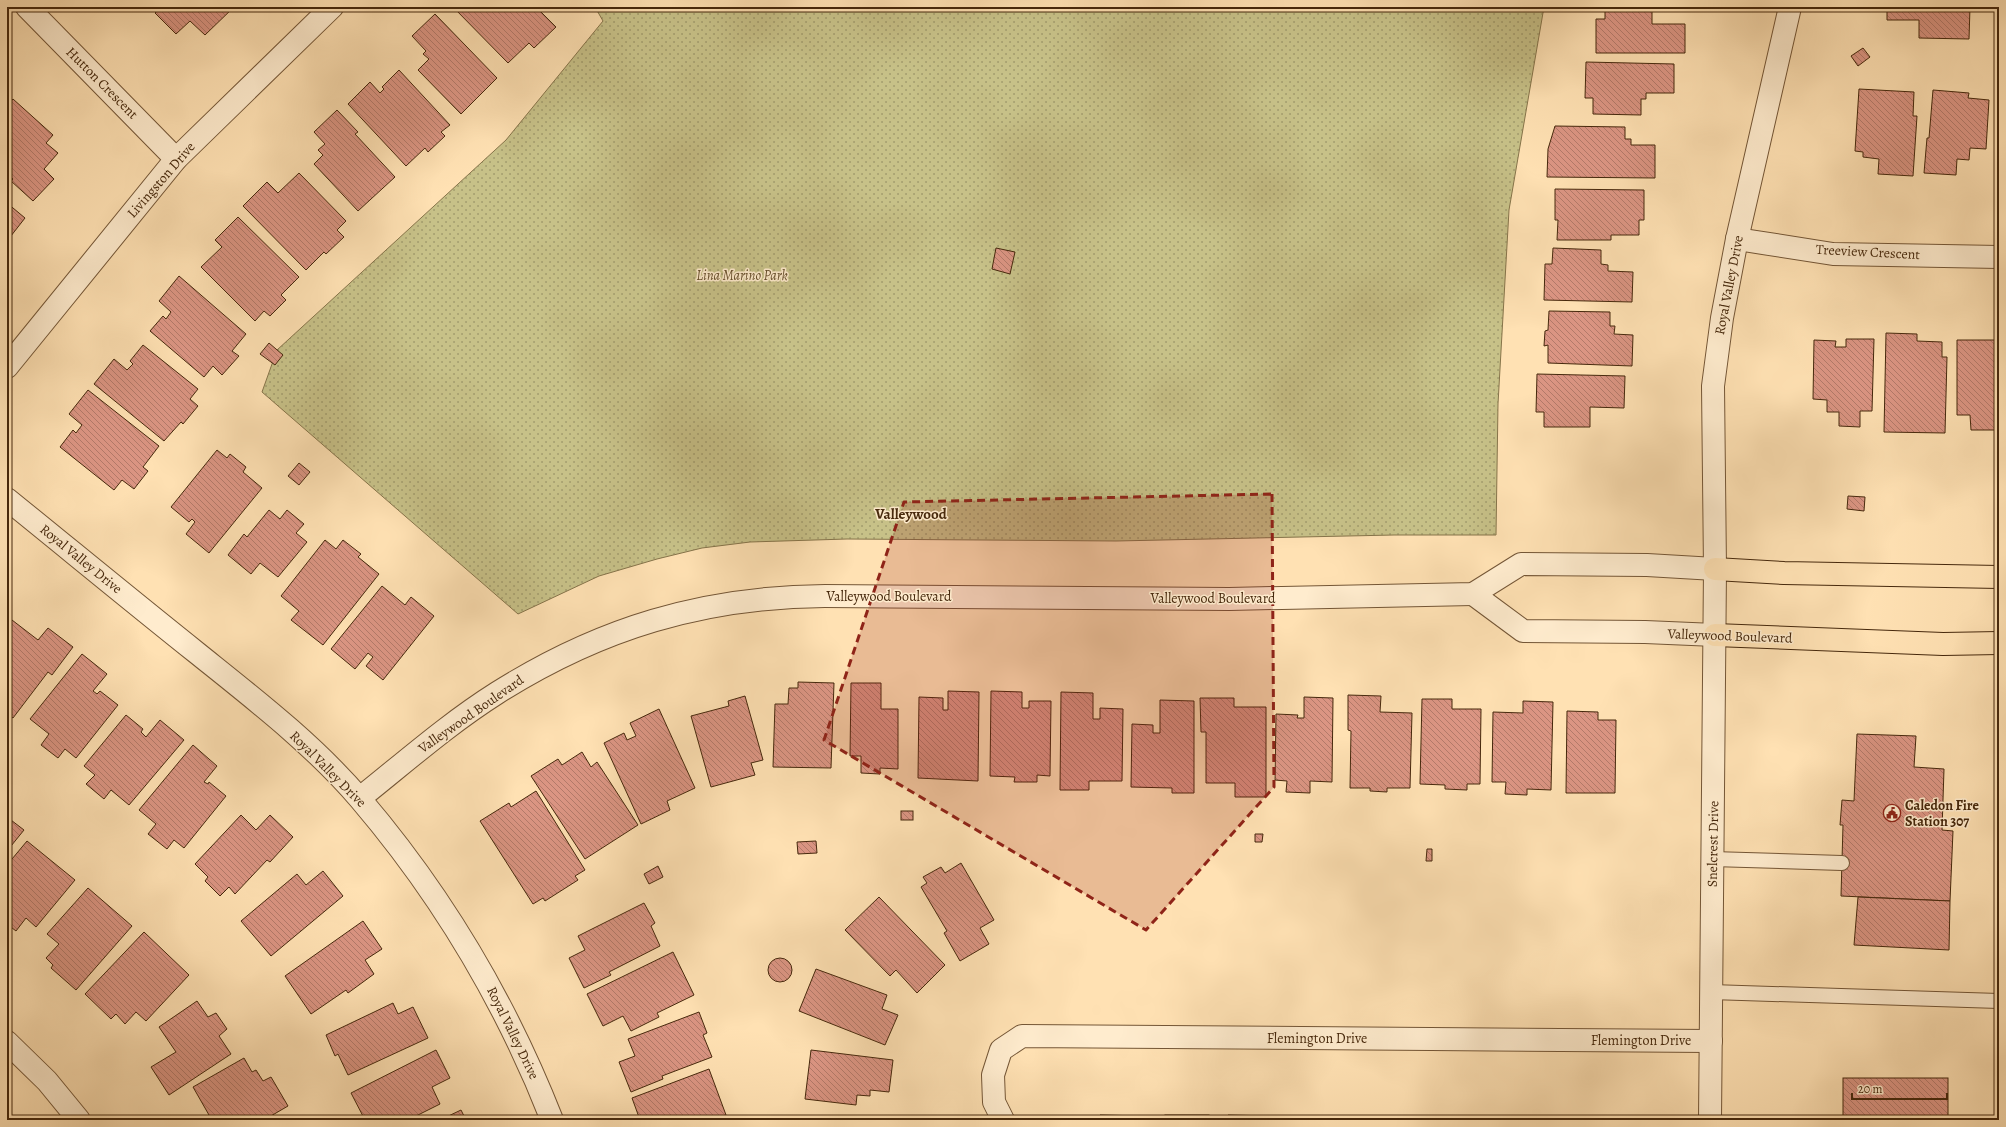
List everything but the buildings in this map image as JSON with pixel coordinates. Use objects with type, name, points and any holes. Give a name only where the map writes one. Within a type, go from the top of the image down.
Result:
[{"type":"main road","points":[[1715,569],[1784,573],[1999,577]]},
{"type":"main road","name":"Valleywood Boulevard","points":[[1715,636],[1943,644],[1999,643]]},
{"type":"street","name":"Hutton Crescent","points":[[27,7],[176,159]]},
{"type":"street","name":"Livingston Drive","points":[[7,368],[176,159],[332,7]]},
{"type":"street","name":"Royal Valley Drive","points":[[1715,569],[1713,386],[1722,318],[1737,239],[1790,7]]},
{"type":"street","name":"Treeview Crescent","points":[[1737,239],[1833,254],[1999,256]]},
{"type":"street","name":"Royal Valley Drive","points":[[7,499],[243,691],[318,755],[360,798],[400,849],[452,922],[492,990],[530,1065],[552,1120]]},
{"type":"street","points":[[1472,594],[1521,564],[1647,565],[1715,569]]},
{"type":"street","name":"Snelcrest Drive","points":[[1710,1120],[1715,569]]},
{"type":"street","name":"Valleywood Boulevard","points":[[360,798],[453,725],[496,694],[539,668],[575,650],[625,629],[709,606],[739,601],[788,596],[1229,599],[1472,594],[1523,630],[1645,632],[1715,636]]},
{"type":"street","name":"Flemington Drive","points":[[1003,1120],[994,1102],[993,1074],[1001,1050],[1022,1036],[1711,1041]]},
{"type":"street","points":[[7,1042],[48,1080],[79,1120]]},
{"type":"lane","points":[[1712,859],[1842,863]]},
{"type":"lane","points":[[1711,992],[1999,1001]]},
{"type":"highlighted area","points":[[1272,494],[1274,787],[1146,930],[824,740],[904,502]]},
{"type":"green space","name":"Lina Marino Park","points":[[595,7],[1544,7],[1509,210],[1498,404],[1496,535],[1394,535],[1116,541],[847,539],[750,542],[702,548],[599,576],[518,614],[262,392],[277,350],[506,140],[603,21]]},
{"type":"place","name":"Caledon Fire Station 307","points":[[1892,813]]},
{"type":"district","name":"Valleywood","points":[[911,514]]}]
